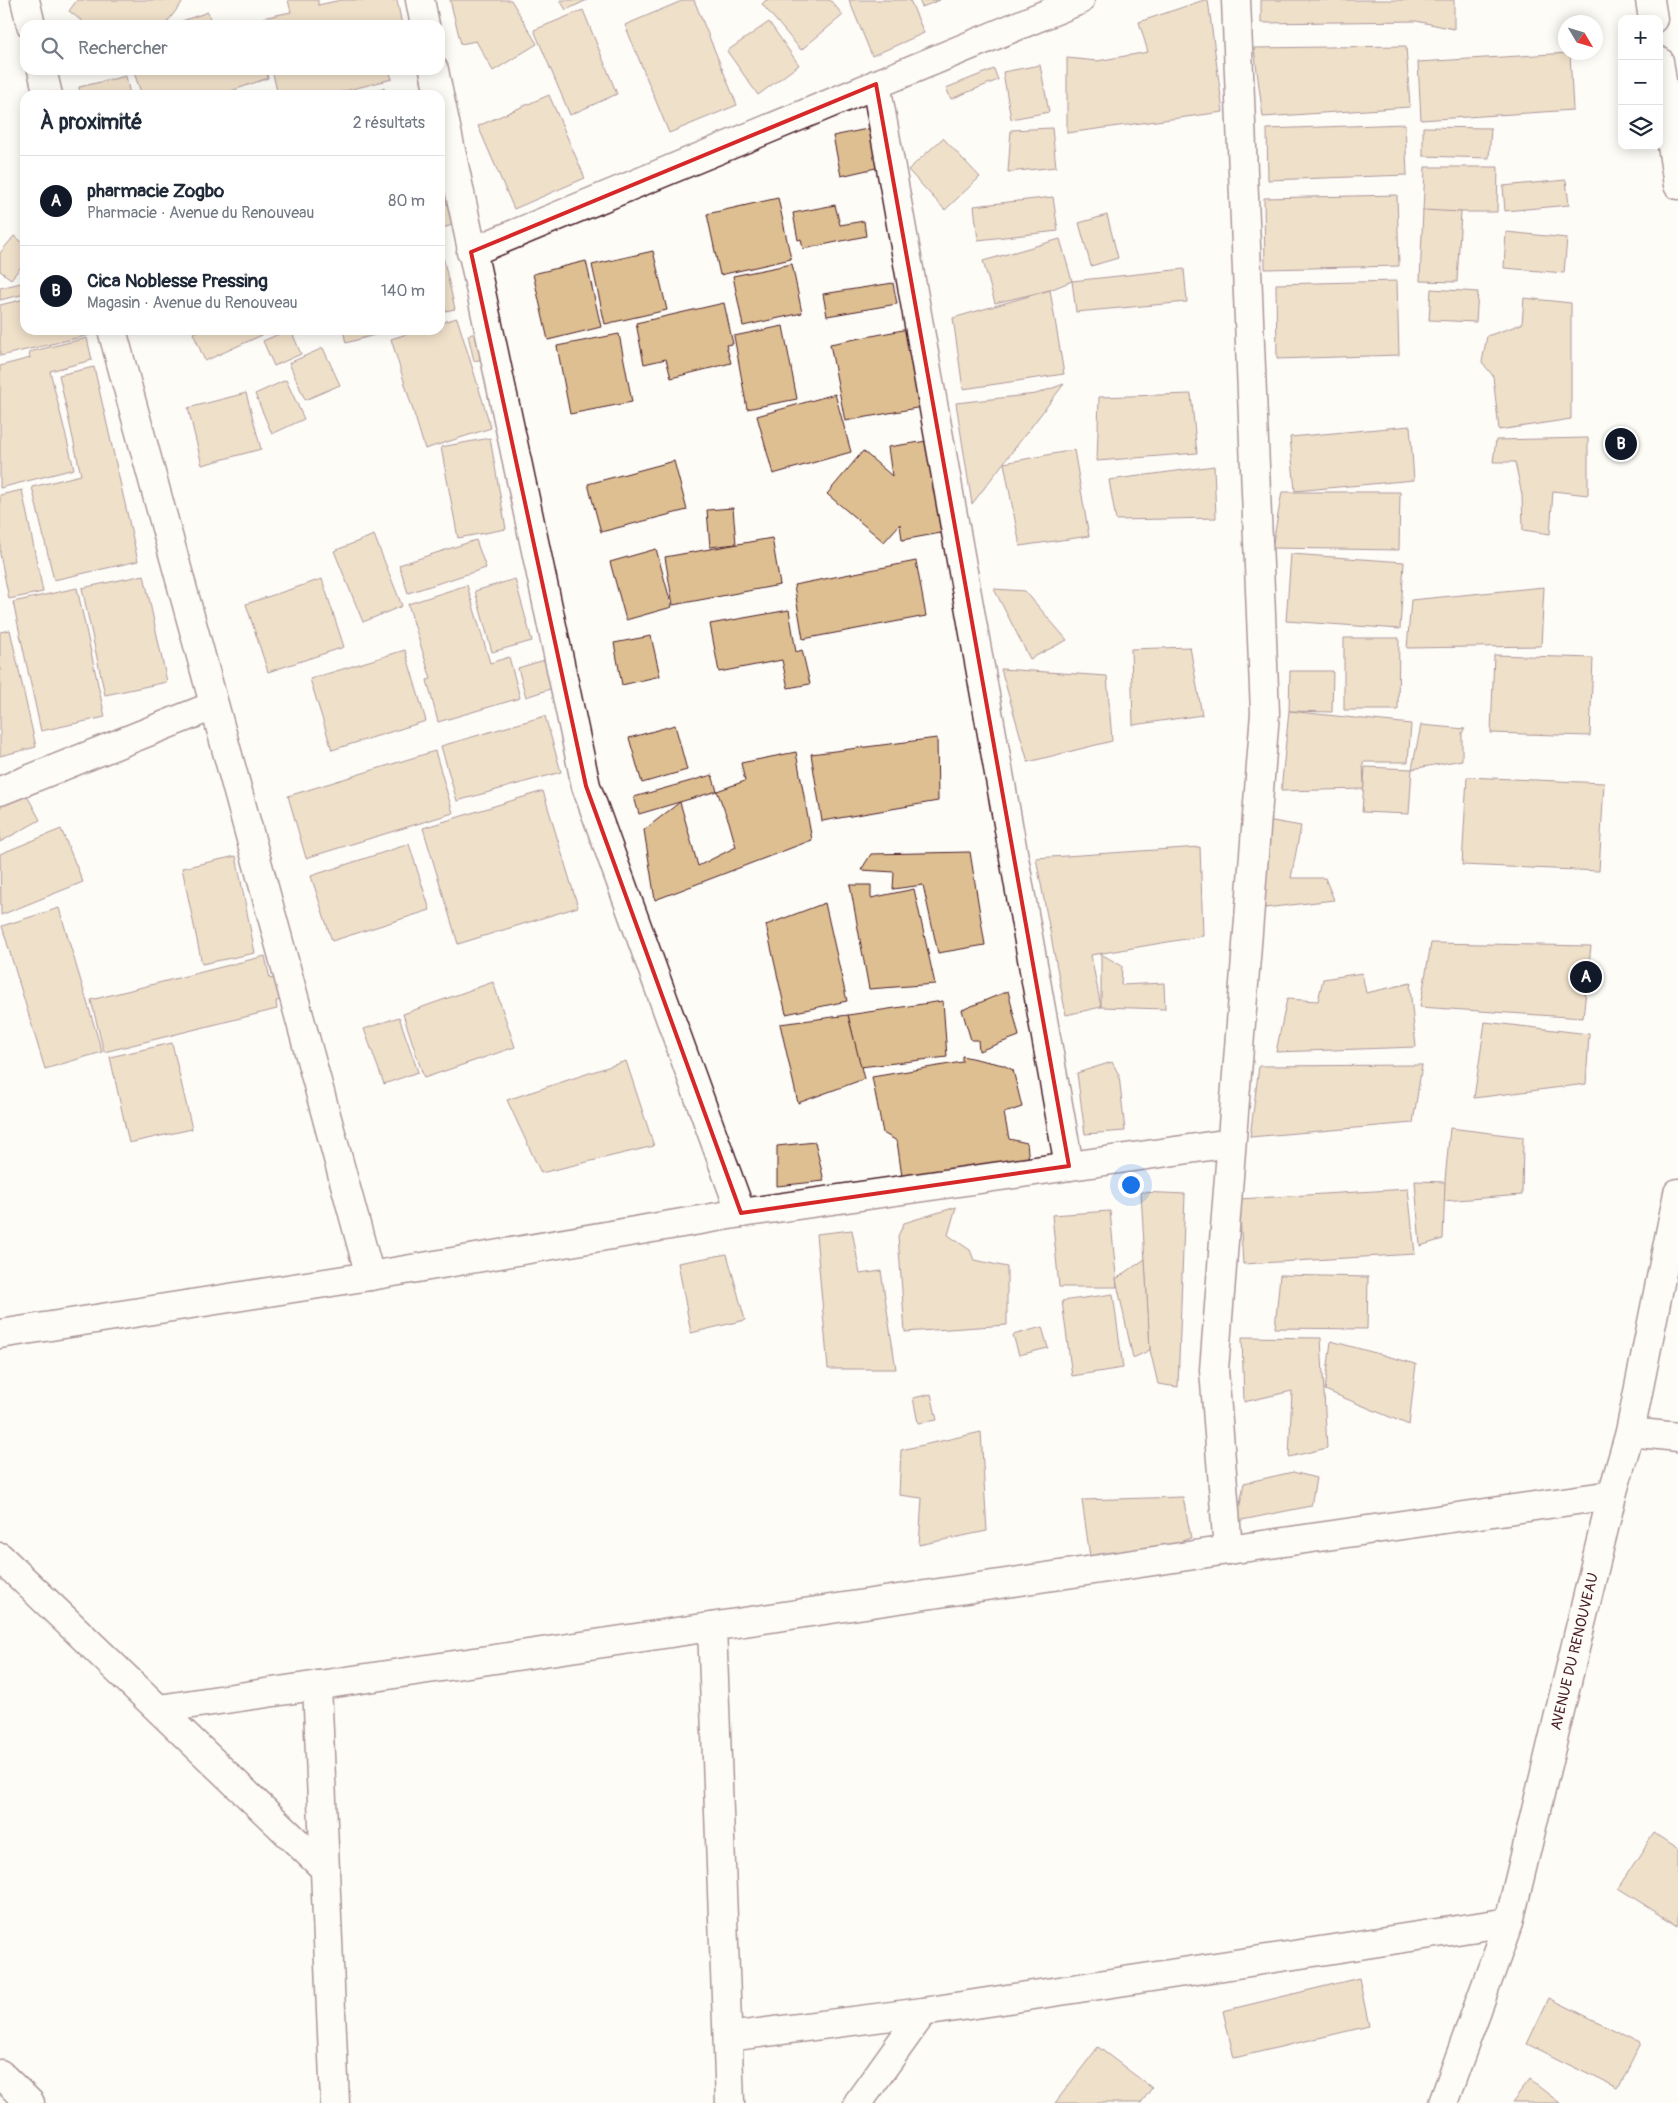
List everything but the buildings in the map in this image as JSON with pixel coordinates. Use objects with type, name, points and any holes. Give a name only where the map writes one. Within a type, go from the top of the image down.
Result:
[{"type":"street","points":[[24,0],[30,20]]},
{"type":"street","points":[[420,0],[424,20]]},
{"type":"street","points":[[471,252],[1080,0]]},
{"type":"street","points":[[1228,1550],[1214,1370],[1265,713],[1236,0]]},
{"type":"street","points":[[1650,0],[1652,15]]},
{"type":"street","points":[[43,75],[47,90]]},
{"type":"street","points":[[435,75],[438,90]]},
{"type":"street","points":[[876,84],[1069,1166]]},
{"type":"street","points":[[1663,87],[1678,184]]},
{"type":"street","points":[[445,124],[586,786],[741,1213]]},
{"type":"street","points":[[113,335],[370,1276]]},
{"type":"street","points":[[0,791],[213,706]]},
{"type":"street","points":[[0,1334],[370,1276],[741,1213],[1232,1143]]},
{"type":"street","name":"AVENUE DU RENOUVEAU","points":[[1443,2103],[1509,1922],[1612,1495],[1630,1432],[1678,1193]]},
{"type":"street","points":[[1630,1432],[1678,1437]]},
{"type":"street","points":[[159,1709],[1228,1550],[1612,1495]]},
{"type":"street","points":[[0,1557],[325,1869]]},
{"type":"street","points":[[712,1627],[730,2103]]},
{"type":"street","points":[[317,1685],[335,2103]]},
{"type":"street","points":[[728,2037],[923,2012],[1509,1922]]},
{"type":"street","points":[[858,2103],[923,2012]]},
{"type":"street","points":[[0,2074],[30,2103]]},
{"type":"highlighted area","points":[[876,84],[1069,1166],[741,1213],[586,786],[471,252]]},
{"type":"place","name":"Cica Noblesse Pressing","points":[[1621,444]]},
{"type":"place","name":"pharmacie Zogbo","points":[[1586,977]]}]
